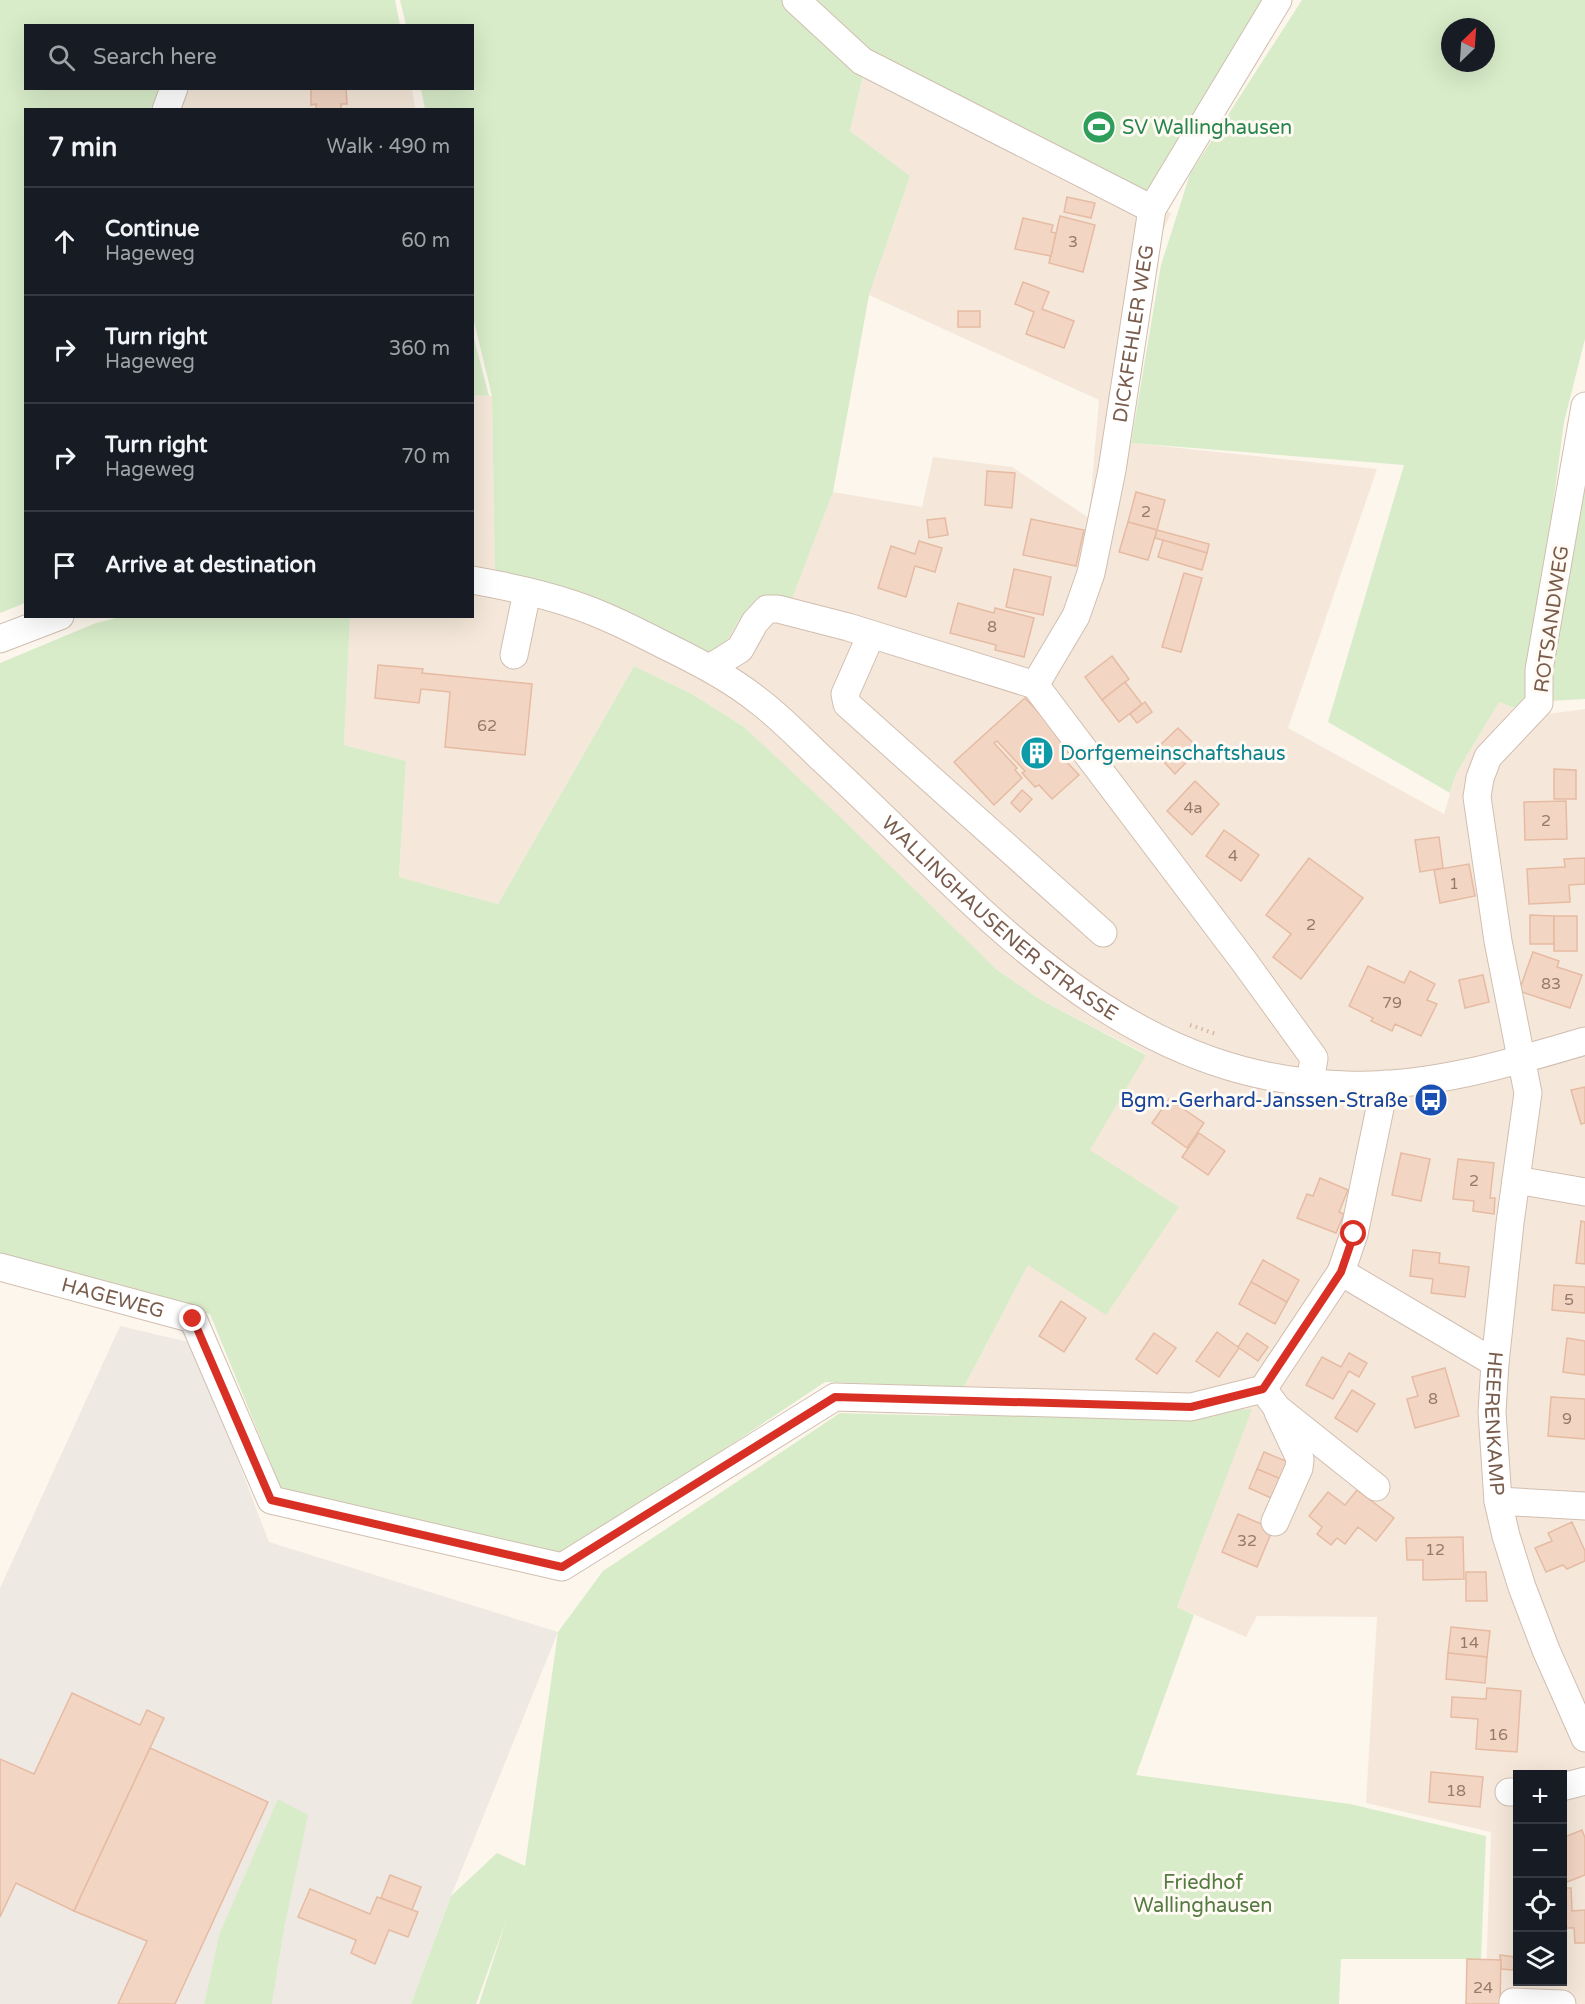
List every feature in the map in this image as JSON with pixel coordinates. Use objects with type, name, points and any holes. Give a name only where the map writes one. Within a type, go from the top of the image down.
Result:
[{"type":"street","points":[[796,0],[862,61],[1152,209]]},
{"type":"street","name":"DICKFEHLER WEG","points":[[1035,685],[1076,616],[1091,573],[1112,470],[1152,209],[1278,0]]},
{"type":"street","points":[[167,108],[173,90]]},
{"type":"street","name":"ROTSANDWEG","points":[[1523,1059],[1498,941],[1477,797],[1479,778],[1488,757],[1539,703],[1539,670],[1585,406]]},
{"type":"street","name":"WALLINGHAUSENER STRASSE","points":[[474,580],[573,604],[710,668],[760,702],[1018,944],[1092,1002],[1132,1026],[1181,1049],[1240,1070],[1310,1083],[1348,1085],[1432,1080],[1523,1059],[1585,1041]]},
{"type":"street","points":[[514,655],[527,592]]},
{"type":"street","points":[[710,668],[740,649],[755,622],[767,609],[778,609],[1035,685],[1243,960],[1314,1058],[1310,1083]]},
{"type":"street","points":[[0,639],[55,618]]},
{"type":"street","points":[[870,635],[845,694],[847,704],[1103,933]]},
{"type":"street","name":"HEERENKAMP","points":[[1523,1059],[1528,1093],[1495,1363],[1492,1412],[1498,1501],[1522,1587],[1546,1650],[1585,1738]]},
{"type":"street","points":[[1270,1398],[1341,1272],[1354,1234],[1385,1084]]},
{"type":"street","points":[[1516,1180],[1585,1192]]},
{"type":"street","name":"HAGEWEG","points":[[0,1267],[193,1319],[271,1500],[562,1567],[835,1397],[1191,1407],[1270,1398]]},
{"type":"street","points":[[1341,1272],[1495,1363]]},
{"type":"street","points":[[1270,1398],[1376,1487]]},
{"type":"street","points":[[1270,1398],[1300,1459],[1299,1468],[1275,1522]]},
{"type":"street","points":[[1498,1501],[1585,1506]]},
{"type":"street","points":[[1567,1787],[1585,1781]]},
{"type":"street","points":[[1513,2002],[1562,2004]]},
{"type":"shaded area","points":[[868,55],[1171,213],[1151,258],[1123,442],[1377,469],[1288,728],[1444,814],[1456,774],[1499,702],[1532,716],[1585,709],[1585,2004],[1485,2004],[1491,1832],[1366,1803],[1377,1617],[1257,1616],[1246,1637],[1177,1607],[1251,1409],[949,1416],[1028,1265],[1179,1207],[1089,1150],[1146,1054],[1041,1000],[996,969],[744,727],[692,694],[634,666],[498,904],[399,877],[406,761],[344,745],[350,618],[474,618],[474,395],[492,396],[495,586],[724,646],[738,621],[753,608],[786,613],[833,492],[922,507],[933,457],[1012,467],[1089,518],[1099,400],[869,295],[910,176],[850,131]]},
{"type":"shaded area","points":[[161,90],[412,90],[415,108],[156,108]]},
{"type":"shaded area","points":[[120,1326],[193,1343],[269,1542],[558,1632],[451,1896],[411,2004],[272,2004],[285,1924],[219,1935],[204,2004],[0,2004],[0,1588]]},
{"type":"green space","points":[[0,0],[395,0],[400,24],[24,24],[24,90],[158,90],[151,108],[24,108],[24,603],[0,613]]},
{"type":"green space","points":[[400,0],[1266,0],[1147,199],[868,55],[850,131],[910,176],[869,295],[833,492],[786,614],[752,608],[738,621],[724,646],[697,666],[495,586],[492,396],[474,321],[474,108],[425,108],[421,90],[474,90],[474,24],[406,24]]},
{"type":"green space","points":[[1302,0],[1585,0],[1585,339],[1564,422],[1527,699],[1522,711],[1499,702],[1456,774],[1450,793],[1328,722],[1404,465],[1131,443],[1161,265],[1190,174]]},
{"type":"green space","points":[[474,339],[489,396],[474,395]]},
{"type":"green space","points":[[1585,461],[1585,699],[1549,701]]},
{"type":"green space","points":[[116,618],[350,618],[344,745],[406,761],[399,877],[498,904],[634,666],[692,694],[744,727],[996,969],[1041,1000],[1146,1055],[1090,1150],[1179,1207],[1106,1315],[1028,1265],[964,1387],[825,1382],[566,1555],[282,1491],[210,1314],[0,1255],[0,663],[96,623]]},
{"type":"green space","name":"Friedhof Wallinghausen","points":[[1252,1409],[1177,1607],[1194,1615],[1136,1775],[1350,1804],[1486,1836],[1481,1959],[1341,1959],[1339,2004],[479,2004],[507,1918],[476,2004],[411,2004],[451,1896],[497,1853],[525,1866],[558,1632],[603,1571],[840,1413],[949,1416]]},
{"type":"green space","points":[[278,1799],[308,1815],[285,1924],[272,2004],[204,2004],[219,1935]]},
{"type":"building","points":[[311,90],[346,90],[347,104],[341,104],[341,108],[316,108],[316,104],[311,105]]},
{"type":"building","points":[[1067,197],[1095,203],[1091,218],[1064,212]]},
{"type":"building","points":[[1060,216],[1095,225],[1083,272],[1049,263]]},
{"type":"building","points":[[1023,218],[1053,225],[1051,232],[1056,233],[1051,256],[1015,249]]},
{"type":"building","points":[[1023,282],[1049,292],[1042,309],[1074,321],[1064,348],[1026,334],[1034,312],[1015,304]]},
{"type":"building","points":[[958,311],[980,311],[980,327],[958,327]]},
{"type":"building","points":[[987,471],[1015,473],[1012,508],[985,505]]},
{"type":"building","points":[[1136,492],[1165,500],[1157,530],[1128,522]]},
{"type":"building","points":[[945,518],[948,535],[929,538],[927,520]]},
{"type":"building","points":[[1031,519],[1084,530],[1076,566],[1023,555]]},
{"type":"building","points":[[1128,522],[1157,530],[1148,560],[1119,552]]},
{"type":"building","points":[[1157,530],[1209,544],[1207,553],[1155,538]]},
{"type":"building","points":[[1163,540],[1207,553],[1202,570],[1158,557]]},
{"type":"building","points":[[919,541],[942,548],[935,572],[915,566],[906,597],[878,588],[891,546],[915,554]]},
{"type":"building","points":[[1014,569],[1051,577],[1043,615],[1006,607]]},
{"type":"building","points":[[1184,573],[1202,578],[1181,652],[1162,647]]},
{"type":"building","points":[[958,603],[994,613],[995,608],[1034,618],[1024,657],[995,650],[996,645],[950,633]]},
{"type":"building","points":[[1112,656],[1129,679],[1102,700],[1085,677]]},
{"type":"building","points":[[378,665],[423,669],[422,673],[532,684],[525,755],[445,747],[450,692],[421,689],[419,703],[375,698]]},
{"type":"building","points":[[1125,682],[1142,704],[1119,722],[1102,700]]},
{"type":"building","name":"Dorfgemeinschaftshaus","points":[[1025,698],[1072,748],[1062,757],[1079,775],[1052,799],[1039,785],[1035,787],[1022,773],[1025,771],[997,741],[994,743],[1017,768],[1015,770],[1022,778],[994,805],[954,762]]},
{"type":"building","points":[[1145,702],[1152,712],[1137,723],[1130,714]]},
{"type":"building","points":[[1178,728],[1199,749],[1175,774],[1154,751]]},
{"type":"building","points":[[1554,769],[1576,770],[1576,799],[1554,799]]},
{"type":"building","points":[[1195,781],[1219,804],[1192,835],[1167,811]]},
{"type":"building","points":[[1022,790],[1032,799],[1020,812],[1011,803]]},
{"type":"building","points":[[1566,801],[1567,839],[1525,840],[1524,802]]},
{"type":"building","points":[[1224,830],[1259,855],[1241,881],[1206,856]]},
{"type":"building","points":[[1439,837],[1443,868],[1420,872],[1415,840]]},
{"type":"building","points":[[1309,858],[1363,898],[1301,979],[1273,957],[1291,934],[1266,915]]},
{"type":"building","points":[[1585,858],[1585,884],[1569,885],[1570,902],[1529,904],[1527,869],[1565,867],[1564,859]]},
{"type":"building","points":[[1469,864],[1475,896],[1440,903],[1434,870]]},
{"type":"building","points":[[1530,915],[1554,916],[1554,944],[1530,944]]},
{"type":"building","points":[[1554,916],[1577,916],[1577,951],[1554,951]]},
{"type":"building","points":[[1533,952],[1559,961],[1557,967],[1582,975],[1570,1008],[1519,991]]},
{"type":"building","points":[[1368,966],[1404,983],[1410,971],[1435,984],[1427,1000],[1437,1004],[1421,1036],[1395,1024],[1392,1031],[1371,1021],[1373,1018],[1349,1006]]},
{"type":"building","points":[[1483,975],[1489,1002],[1465,1008],[1459,980]]},
{"type":"building","points":[[1585,1087],[1585,1123],[1581,1124],[1571,1090]]},
{"type":"building","points":[[1169,1099],[1204,1123],[1187,1148],[1152,1123]]},
{"type":"building","points":[[1199,1133],[1225,1151],[1208,1175],[1182,1157]]},
{"type":"building","points":[[1401,1153],[1430,1159],[1421,1201],[1392,1195]]},
{"type":"building","points":[[1458,1159],[1494,1163],[1490,1198],[1495,1198],[1494,1214],[1473,1211],[1474,1201],[1453,1199]]},
{"type":"building","points":[[1320,1178],[1348,1190],[1339,1212],[1344,1214],[1336,1233],[1297,1218],[1307,1194],[1313,1196]]},
{"type":"building","points":[[1581,1221],[1585,1222],[1585,1264],[1576,1263]]},
{"type":"building","points":[[1413,1250],[1440,1253],[1439,1263],[1469,1267],[1465,1297],[1431,1293],[1433,1279],[1410,1276]]},
{"type":"building","points":[[1263,1260],[1299,1280],[1287,1302],[1251,1282]]},
{"type":"building","points":[[1251,1282],[1287,1302],[1275,1324],[1239,1304]]},
{"type":"building","points":[[1554,1285],[1585,1287],[1585,1313],[1552,1310]]},
{"type":"building","points":[[1061,1301],[1086,1318],[1064,1352],[1039,1336]]},
{"type":"building","points":[[1217,1332],[1238,1347],[1247,1333],[1268,1347],[1258,1361],[1239,1348],[1219,1377],[1196,1361]]},
{"type":"building","points":[[1154,1333],[1176,1348],[1157,1374],[1136,1359]]},
{"type":"building","points":[[1567,1338],[1585,1341],[1585,1375],[1563,1372]]},
{"type":"building","points":[[1349,1353],[1367,1363],[1359,1377],[1349,1371],[1333,1399],[1306,1385],[1322,1357],[1341,1367]]},
{"type":"building","points":[[1445,1368],[1459,1416],[1415,1428],[1407,1399],[1418,1396],[1412,1377]]},
{"type":"building","points":[[1352,1390],[1375,1404],[1357,1432],[1335,1418]]},
{"type":"building","points":[[1551,1397],[1585,1399],[1585,1439],[1548,1436]]},
{"type":"building","points":[[1264,1452],[1295,1465],[1288,1482],[1257,1469]]},
{"type":"building","points":[[1257,1469],[1288,1482],[1280,1502],[1249,1488]]},
{"type":"building","points":[[1357,1490],[1394,1518],[1376,1541],[1358,1527],[1345,1544],[1337,1538],[1331,1545],[1317,1534],[1322,1527],[1309,1516],[1328,1492],[1345,1505]]},
{"type":"building","points":[[1238,1514],[1273,1529],[1257,1567],[1222,1552]]},
{"type":"building","points":[[1572,1522],[1585,1551],[1585,1561],[1567,1569],[1563,1565],[1546,1572],[1535,1548],[1552,1541],[1548,1533]]},
{"type":"building","points":[[1463,1537],[1464,1579],[1423,1580],[1423,1560],[1407,1560],[1406,1538]]},
{"type":"building","points":[[1466,1572],[1486,1572],[1487,1601],[1466,1601]]},
{"type":"building","points":[[1451,1627],[1490,1631],[1487,1657],[1448,1653]]},
{"type":"building","points":[[1448,1653],[1487,1657],[1485,1683],[1446,1679]]},
{"type":"building","points":[[1487,1688],[1521,1691],[1517,1752],[1476,1749],[1478,1719],[1451,1717],[1452,1697],[1486,1699]]},
{"type":"building","points":[[72,1693],[140,1725],[147,1710],[164,1718],[74,1911],[16,1883],[0,1917],[0,1759],[34,1774]]},
{"type":"building","points":[[150,1748],[268,1802],[175,2004],[118,2004],[147,1941],[74,1911]]},
{"type":"building","points":[[1431,1772],[1483,1777],[1480,1807],[1429,1802]]},
{"type":"building","points":[[1582,1830],[1585,1838],[1585,1875],[1567,1882],[1567,1878],[1567,1836]]},
{"type":"building","points":[[390,1875],[421,1887],[412,1910],[381,1898]]},
{"type":"building","points":[[1567,1888],[1571,1888],[1572,1911],[1585,1910],[1585,1943],[1575,1943],[1574,1928],[1567,1928]]},
{"type":"building","points":[[310,1889],[370,1914],[377,1897],[418,1912],[408,1937],[389,1930],[375,1964],[351,1953],[356,1940],[298,1917]]},
{"type":"building","points":[[1500,1955],[1513,1957],[1513,1970],[1501,1969]]},
{"type":"building","points":[[1467,1959],[1501,1960],[1500,2004],[1466,2004]]},
{"type":"place","name":"SV Wallinghausen","points":[[1099,127]]},
{"type":"place","name":"Dorfgemeinschaftshaus","points":[[1037,753]]},
{"type":"place","name":"Bgm.-Gerhard-Janssen-Straße","points":[[1431,1100]]},
{"type":"route","points":[[193,1319],[271,1500],[562,1567],[835,1397],[1191,1407],[1263,1389],[1341,1272],[1354,1234]]}]
